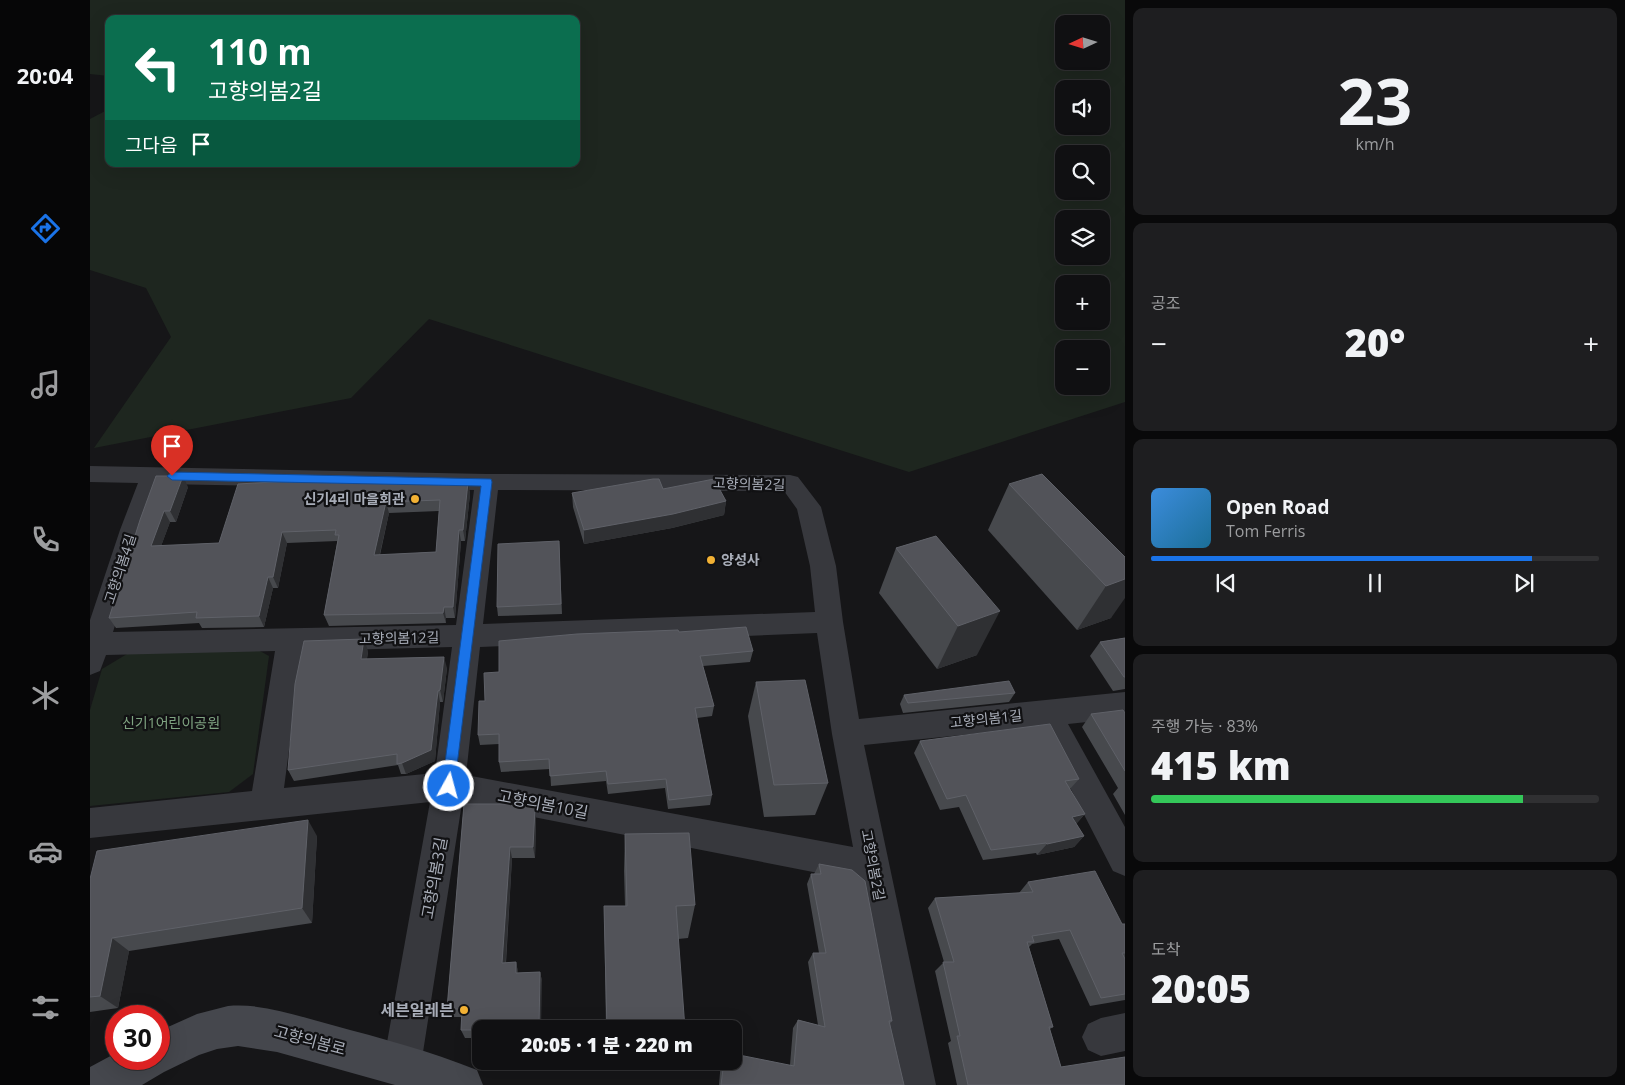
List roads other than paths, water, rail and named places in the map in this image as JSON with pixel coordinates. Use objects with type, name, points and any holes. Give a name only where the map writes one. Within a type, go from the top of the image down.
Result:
[{"type":"street","name":"고향의봄2길","points":[[90,474],[487,482],[790,483],[809,507],[823,566],[829,622],[847,734],[917,1085]]},
{"type":"street","name":"고향의봄4길","points":[[92,650],[152,476]]},
{"type":"street","name":"고향의봄3길","points":[[402,1064],[449,786],[487,482]]},
{"type":"street","name":"고향의봄12길","points":[[92,650],[829,622]]},
{"type":"street","points":[[266,805],[290,641]]},
{"type":"street","name":"고향의봄1길","points":[[847,734],[1125,704]]},
{"type":"street","points":[[1047,713],[1125,860]]},
{"type":"street","name":"고향의봄10길","points":[[90,823],[449,786],[874,867]]},
{"type":"street","name":"고향의봄로","points":[[170,1048],[216,1029],[238,1026],[266,1029],[402,1064],[462,1085]]},
{"type":"street","points":[[100,1085],[128,1070]]},
{"type":"place","name":"신기4리 마을회관","points":[[415,499]]},
{"type":"place","name":"양성사","points":[[711,560]]},
{"type":"place","name":"세븐일레븐","points":[[464,1010]]},
{"type":"park label","name":"신기1어린이공원","points":[[171,723]]}]
